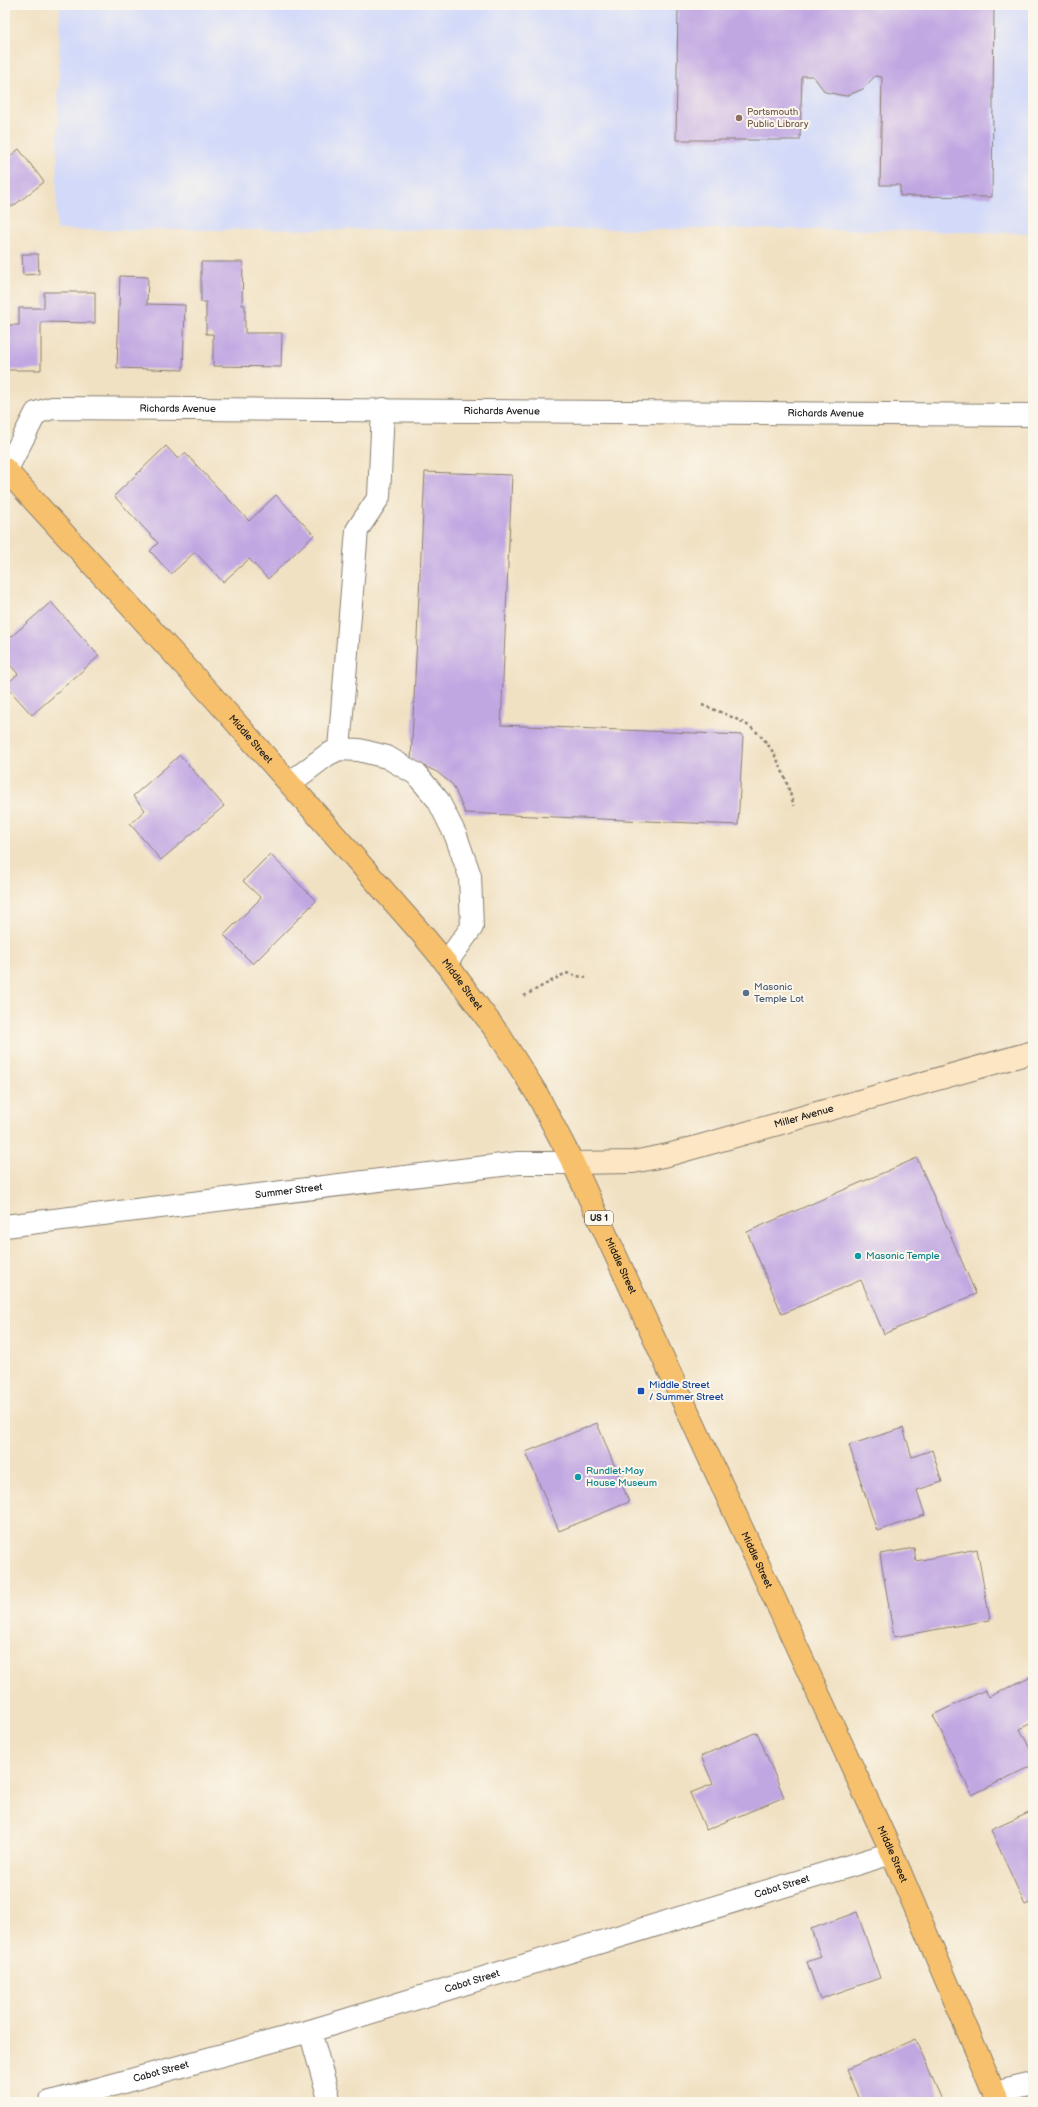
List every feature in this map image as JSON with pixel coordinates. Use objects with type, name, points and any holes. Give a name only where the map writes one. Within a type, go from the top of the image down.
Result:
[{"type":"main road","name":"Middle Street","points":[[5,471],[290,783],[446,963],[500,1036],[529,1081],[573,1163],[892,1853],[996,2097]]},
{"type":"main road","name":"Miller Avenue","points":[[573,1163],[633,1162],[668,1155],[1033,1052]]},
{"type":"street","name":"Richards Avenue","points":[[5,471],[36,413],[52,408],[383,409],[1033,415]]},
{"type":"street","points":[[339,749],[357,530],[379,497],[383,409]]},
{"type":"street","points":[[290,783],[327,755],[339,749],[359,750],[387,757],[416,774],[438,800],[456,836],[470,876],[472,927],[446,963]]},
{"type":"street","name":"Summer Street","points":[[5,1226],[518,1163],[573,1163]]},
{"type":"street","name":"Cabot Street","points":[[50,2102],[310,2031],[892,1853]]},
{"type":"street","points":[[310,2031],[330,2102]]},
{"type":"street","points":[[996,2097],[1033,2084]]},
{"type":"path","points":[[702,705],[742,721],[760,734],[775,754],[784,775],[794,806]]},
{"type":"path","points":[[524,996],[566,973],[586,978]]},
{"type":"shaded area","points":[[60,5],[1033,5],[1033,233],[803,229],[56,230]]},
{"type":"building","name":"Portsmouth Public Library","points":[[678,5],[1008,5],[994,7],[992,197],[900,196],[900,185],[880,185],[882,77],[875,76],[863,89],[846,96],[825,92],[813,76],[802,76],[800,140],[676,140]]},
{"type":"building","points":[[19,149],[44,182],[12,207],[5,198],[5,160]]},
{"type":"building","points":[[22,254],[38,254],[39,274],[23,275]]},
{"type":"building","points":[[201,262],[243,262],[242,305],[245,305],[245,333],[282,333],[281,367],[213,366],[213,334],[206,334],[206,302],[201,302]]},
{"type":"building","points":[[120,276],[148,277],[147,304],[185,305],[183,370],[117,368]]},
{"type":"building","points":[[44,292],[95,292],[95,323],[41,322],[41,370],[5,370],[5,325],[19,325],[19,308],[44,308]]},
{"type":"building","points":[[166,446],[178,459],[185,453],[249,521],[276,495],[314,535],[268,579],[249,559],[223,582],[195,552],[171,574],[150,551],[158,543],[114,496]]},
{"type":"building","points":[[425,472],[512,475],[501,725],[743,735],[738,825],[465,813],[453,785],[437,772],[411,760]]},
{"type":"building","points":[[51,602],[99,656],[32,715],[5,685],[18,674],[5,659],[5,642]]},
{"type":"building","points":[[180,755],[224,806],[161,860],[130,824],[145,810],[133,796]]},
{"type":"building","points":[[270,854],[316,901],[253,964],[224,935],[261,898],[243,881]]},
{"type":"building","name":"Masonic Temple","points":[[917,1158],[976,1294],[884,1334],[861,1280],[782,1314],[747,1232]]},
{"type":"building","name":"Rundlet-May House Museum","points":[[597,1423],[629,1502],[559,1531],[526,1452]]},
{"type":"building","points":[[903,1428],[912,1457],[932,1450],[942,1482],[917,1490],[925,1515],[877,1531],[849,1445]]},
{"type":"building","points":[[914,1548],[916,1561],[977,1549],[990,1620],[894,1637],[880,1554]]},
{"type":"building","points":[[1033,1675],[1033,1722],[1020,1729],[1033,1755],[1033,1765],[972,1795],[933,1715],[985,1690],[989,1697]]},
{"type":"building","points":[[757,1732],[784,1797],[706,1830],[690,1793],[713,1784],[701,1756]]},
{"type":"building","points":[[1033,1811],[1033,1902],[1025,1905],[991,1830]]},
{"type":"building","points":[[857,1912],[880,1978],[820,1999],[807,1962],[821,1957],[811,1929]]},
{"type":"building","points":[[915,2039],[943,2102],[861,2102],[847,2069]]},
{"type":"place","name":"Portsmouth Public Library","points":[[739,118]]},
{"type":"place","name":"Masonic Temple Lot","points":[[746,993]]},
{"type":"place","name":"Masonic Temple","points":[[858,1256]]},
{"type":"place","name":"Middle Street / Summer Street","points":[[641,1391]]},
{"type":"place","name":"Rundlet-May House Museum","points":[[578,1477]]}]
